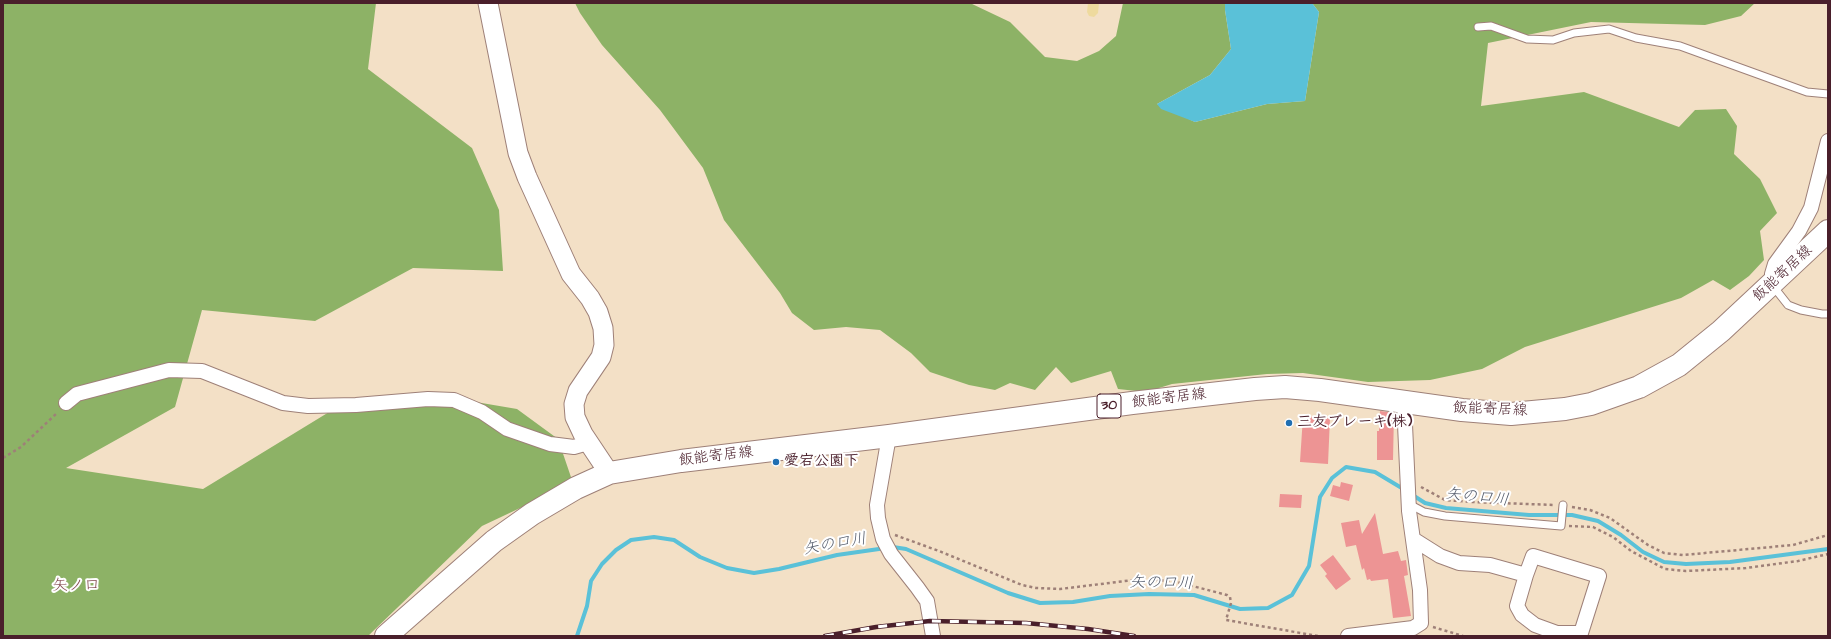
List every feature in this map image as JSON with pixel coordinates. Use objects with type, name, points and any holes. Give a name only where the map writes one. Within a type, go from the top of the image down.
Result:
[{"type":"main road","name":"飯能寄居線","points":[[386,636],[494,540],[532,514],[570,492],[609,473],[681,461],[889,436],[1132,403],[1285,387],[1320,390],[1462,410],[1511,414],[1565,409],[1618,395],[1639,387],[1679,365],[1721,331],[1828,232]]},
{"type":"street","points":[[488,3],[518,153],[527,177],[571,274],[590,298],[598,312],[603,328],[604,345],[602,357],[586,377],[578,391],[574,404],[575,417],[588,442],[609,473]]},
{"type":"street","points":[[1772,284],[1772,274],[1775,264],[1798,231],[1811,208],[1828,142]]},
{"type":"street","points":[[66,403],[78,394],[169,370],[202,371],[283,403],[308,406],[356,405],[428,399],[454,400],[482,412],[508,428],[550,444],[574,448],[588,442]]},
{"type":"street","points":[[1348,636],[1413,628],[1421,623],[1420,590],[1409,503],[1404,403]]},
{"type":"street","points":[[889,436],[877,505],[882,535],[891,554],[917,586],[927,602],[933,636]]},
{"type":"street","points":[[1413,539],[1440,556],[1459,563],[1490,565],[1526,575]]},
{"type":"street","points":[[1533,556],[1600,576],[1581,633],[1557,634],[1535,625],[1522,615],[1517,606],[1526,575],[1533,556]]},
{"type":"lane","points":[[1478,27],[1491,26],[1527,39],[1553,40],[1574,33],[1609,29],[1636,38],[1680,46],[1807,92],[1828,94]]},
{"type":"lane","points":[[1772,284],[1788,305],[1801,310],[1828,314]]},
{"type":"lane","points":[[1409,503],[1424,512],[1445,516],[1561,525],[1563,507]]},
{"type":"path","points":[[3,458],[21,447],[44,427],[66,403]]},
{"type":"path","points":[[1408,482],[1445,500],[1590,510],[1610,518],[1648,545],[1664,553],[1683,555],[1793,545],[1828,535]]},
{"type":"path","points":[[1561,525],[1593,527],[1613,537],[1631,551],[1665,569],[1686,571],[1746,568],[1798,562],[1828,554]]},
{"type":"path","points":[[882,535],[905,537],[1022,585],[1036,588],[1060,589],[1142,580],[1173,581],[1230,597],[1232,603],[1226,620],[1318,636]]},
{"type":"path","points":[[1421,623],[1463,636]]},
{"type":"green space","points":[[3,3],[376,3],[368,69],[472,148],[499,210],[503,271],[413,268],[315,321],[202,310],[175,407],[66,468],[203,489],[334,409],[464,400],[517,409],[558,439],[573,483],[482,526],[368,636],[3,636]]},
{"type":"green space","points":[[575,3],[970,3],[1010,22],[1045,57],[1077,61],[1099,51],[1116,36],[1123,3],[1225,3],[1231,49],[1210,75],[1157,104],[1195,122],[1267,104],[1305,101],[1319,12],[1312,3],[1755,3],[1741,16],[1705,25],[1591,22],[1488,43],[1481,106],[1584,92],[1679,127],[1695,110],[1726,109],[1737,126],[1734,154],[1760,179],[1777,213],[1760,231],[1764,260],[1749,276],[1730,290],[1713,280],[1681,298],[1525,347],[1482,369],[1430,380],[1368,382],[1303,373],[1267,374],[1172,384],[1146,392],[1118,389],[1111,371],[1071,383],[1056,367],[1035,390],[1010,383],[995,390],[969,385],[930,372],[911,353],[880,330],[846,327],[814,330],[792,313],[780,293],[724,220],[703,168],[660,110],[602,45],[580,13]]},
{"type":"sand","points":[[1088,3],[1099,3],[1098,13],[1094,17],[1089,16],[1087,12]]},
{"type":"water","points":[[1225,3],[1312,3],[1319,12],[1305,101],[1267,104],[1195,122],[1161,109],[1157,104],[1210,75],[1231,49]]},
{"type":"building","points":[[1380,411],[1394,413],[1393,460],[1377,460],[1377,431],[1379,431]]},
{"type":"building","points":[[1303,416],[1330,418],[1328,464],[1300,462]]},
{"type":"building","points":[[1341,482],[1353,485],[1349,501],[1330,496],[1333,485],[1340,487]]},
{"type":"building","points":[[1280,494],[1302,495],[1301,508],[1279,507]]},
{"type":"building","points":[[1375,513],[1383,554],[1398,551],[1401,561],[1406,560],[1408,575],[1404,576],[1411,616],[1393,618],[1388,579],[1367,580],[1364,568],[1362,570],[1356,545],[1346,547],[1341,523],[1359,520],[1362,534]]},
{"type":"building","points":[[1333,555],[1351,579],[1336,590],[1325,576],[1327,574],[1320,565]]},
{"type":"waterway","name":"矢の口川","points":[[577,636],[587,606],[591,581],[602,564],[616,550],[631,540],[654,537],[674,540],[700,557],[727,568],[754,573],[779,569],[837,555],[893,547],[906,549],[1008,593],[1040,603],[1073,602],[1110,596],[1149,594],[1194,595],[1240,609],[1268,608],[1292,595],[1309,566],[1320,497],[1332,478],[1346,467],[1375,472],[1405,490]]},
{"type":"waterway","name":"矢の口川","points":[[1411,494],[1425,503],[1446,508],[1529,515],[1572,515],[1598,521],[1621,535],[1643,552],[1664,562],[1686,564],[1730,562],[1828,549]]},
{"type":"railway","points":[[825,636],[876,627],[930,621],[1026,623],[1088,629],[1134,636]]},
{"type":"place","name":"三友ブレーキ(株)","points":[[1289,423]]},
{"type":"place","name":"愛宕公園下","points":[[776,462]]},
{"type":"district","name":"矢ノ口","points":[[76,587]]}]
